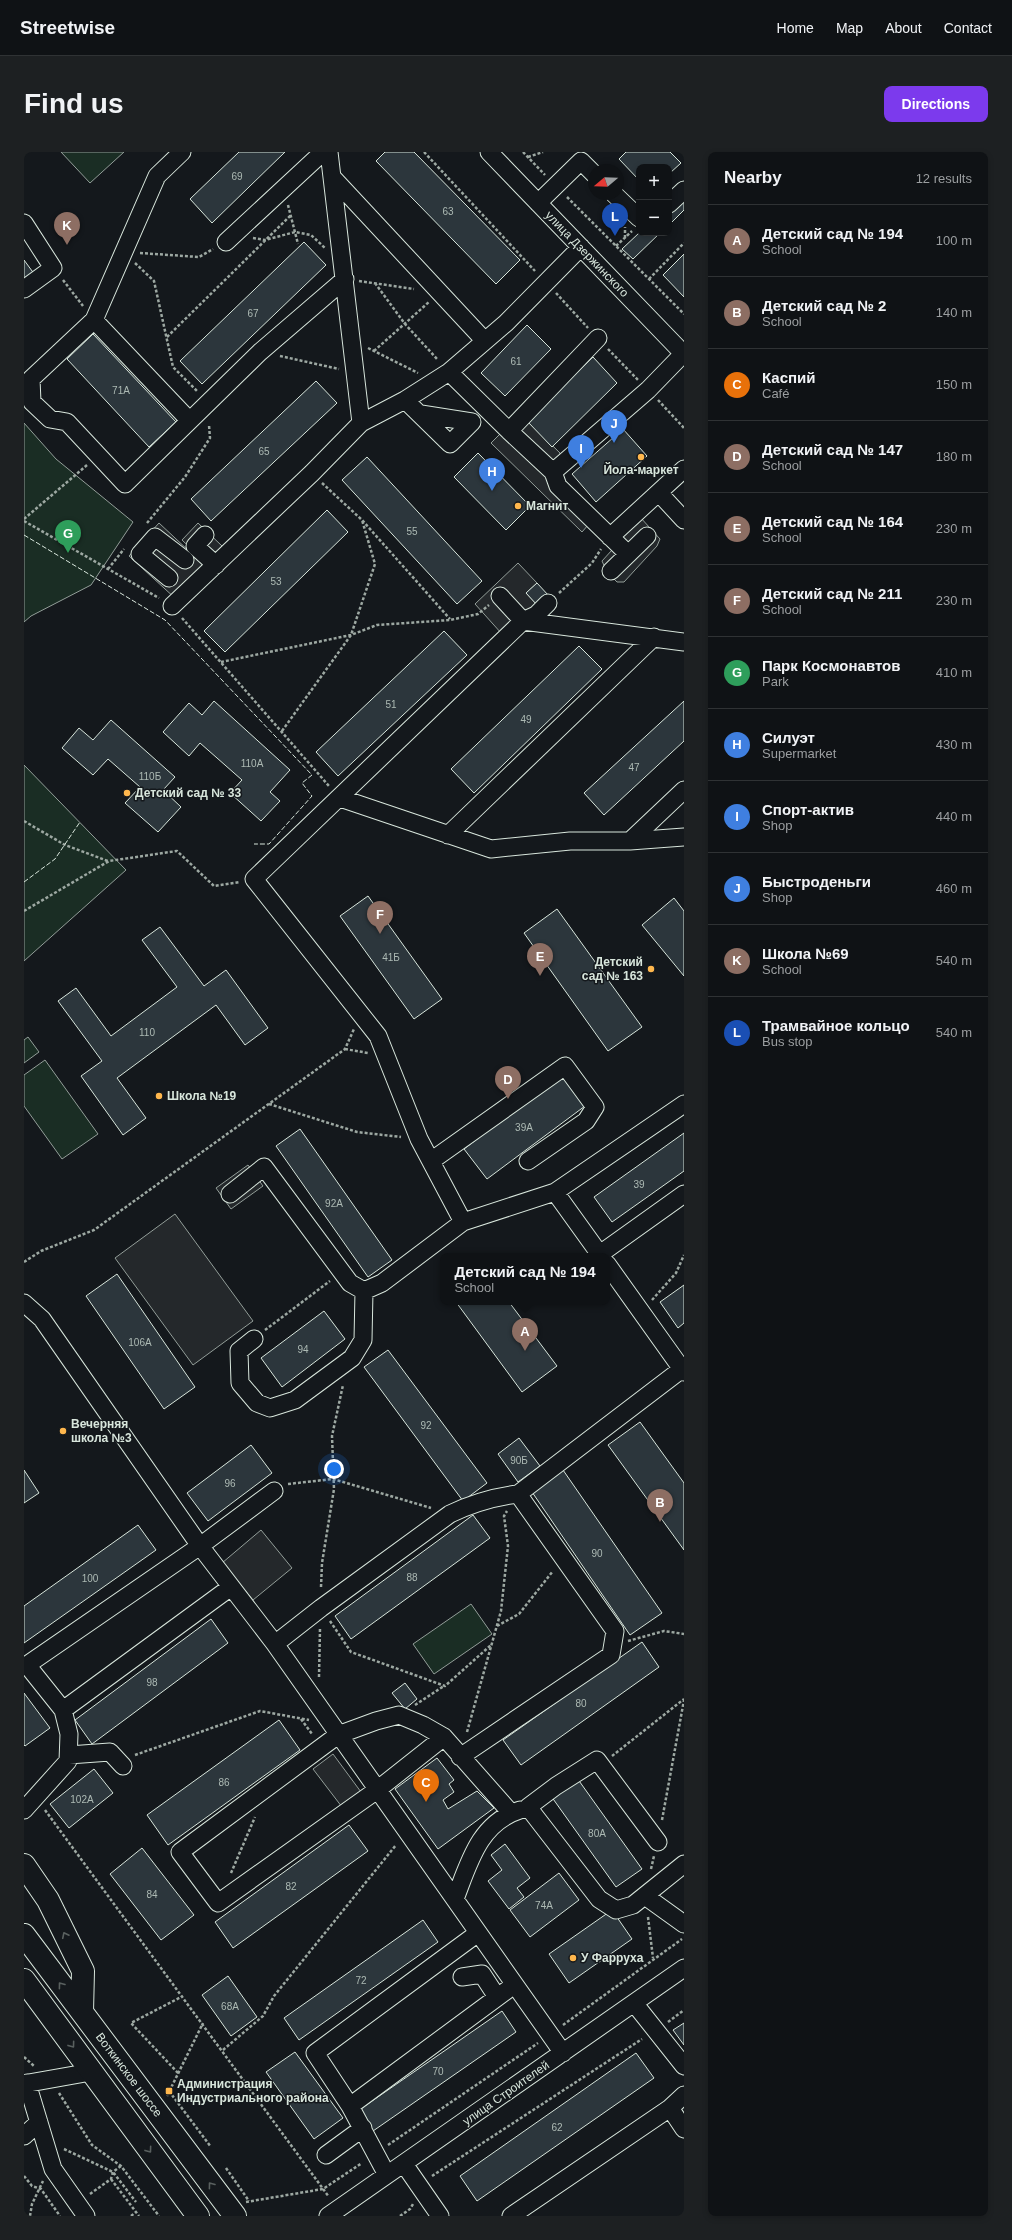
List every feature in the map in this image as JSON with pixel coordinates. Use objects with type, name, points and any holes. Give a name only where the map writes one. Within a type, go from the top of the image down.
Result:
[{"type":"main road","points":[[24,1865],[48,1900],[83,1971],[82,2012]]},
{"type":"main road","name":"Воткинское шоссе","points":[[24,1935],[82,2012],[243,2206]]},
{"type":"main road","points":[[24,1980],[198,2216]]},
{"type":"main road","points":[[24,1999],[54,2021]]},
{"type":"street","points":[[182,152],[157,176],[94,320],[31,379],[32,402],[50,419],[67,422],[97,456],[125,484],[343,271]]},
{"type":"street","points":[[230,238],[323,152]]},
{"type":"street","points":[[329,152],[334,179],[361,423]]},
{"type":"street","name":"улица Дзержинского","points":[[489,152],[581,247],[683,356]]},
{"type":"street","points":[[538,203],[585,157]]},
{"type":"street","points":[[334,179],[484,340]]},
{"type":"street","points":[[672,201],[684,190]]},
{"type":"street","points":[[619,200],[636,223]]},
{"type":"street","points":[[24,223],[53,268],[24,289]]},
{"type":"street","points":[[172,606],[312,473],[361,423],[405,400],[448,372],[484,340],[506,323],[581,247]]},
{"type":"street","points":[[94,320],[189,420]]},
{"type":"street","points":[[509,431],[598,338]]},
{"type":"street","points":[[553,472],[648,390],[683,356]]},
{"type":"street","points":[[448,372],[553,472],[558,486],[628,554]]},
{"type":"street","points":[[405,400],[421,414]]},
{"type":"street","points":[[610,537],[684,470]]},
{"type":"street","points":[[659,493],[684,520]]},
{"type":"street","points":[[205,535],[195,546],[216,565]]},
{"type":"street","points":[[612,571],[647,536]]},
{"type":"street","points":[[172,606],[169,578],[140,554],[156,537],[185,560],[216,565]]},
{"type":"street","points":[[169,578],[185,560]]},
{"type":"street","points":[[500,596],[523,621],[684,642]]},
{"type":"street","points":[[463,1222],[419,1139],[378,1036],[254,879],[523,621],[536,615],[548,603]]},
{"type":"street","points":[[448,835],[654,637]]},
{"type":"street","points":[[630,841],[684,790]]},
{"type":"street","points":[[340,798],[491,849],[570,841],[630,841],[684,837]]},
{"type":"street","points":[[431,1161],[565,1066],[595,1107],[586,1121],[528,1161]]},
{"type":"street","points":[[364,1291],[382,1283],[463,1222],[555,1192],[684,1104]]},
{"type":"street","points":[[230,1194],[264,1167],[350,1283],[364,1291]]},
{"type":"street","points":[[555,1192],[599,1253]]},
{"type":"street","points":[[609,1253],[684,1194]]},
{"type":"street","points":[[275,1644],[321,1608],[450,1514],[473,1503],[494,1497],[518,1494],[683,1370],[678,1350],[642,1312],[610,1268]]},
{"type":"street","points":[[254,1339],[239,1351],[240,1383],[257,1403],[270,1408],[295,1400],[348,1361],[363,1340],[364,1291]]},
{"type":"street","points":[[24,1303],[42,1319],[200,1546],[275,1644],[563,2053]]},
{"type":"street","points":[[30,1803],[68,1761],[69,1734],[63,1710],[26,1663],[200,1546],[274,1490]]},
{"type":"street","points":[[460,1757],[611,1655],[615,1632],[518,1494]]},
{"type":"street","points":[[63,1710],[231,1587]]},
{"type":"street","points":[[444,1737],[377,1790],[218,1903],[180,1852],[338,1735],[376,1720],[399,1715],[423,1724],[444,1737],[460,1757],[511,1813]]},
{"type":"street","points":[[69,1755],[110,1752],[123,1766]]},
{"type":"street","points":[[455,1899],[476,1847],[497,1821],[511,1813],[528,1807],[556,1786],[597,1760],[658,1842]]},
{"type":"street","points":[[528,1807],[599,1899],[616,1910],[633,1904],[645,1896],[684,1864]]},
{"type":"street","points":[[645,1896],[684,1924]]},
{"type":"street","points":[[387,2175],[363,2128],[315,2053],[478,1933]]},
{"type":"street","name":"улица Строителей","points":[[333,2213],[684,1968]]},
{"type":"street","points":[[462,1977],[482,1974],[497,1997]]},
{"type":"street","points":[[350,2106],[514,1985]]},
{"type":"street","points":[[634,2003],[684,2066]]},
{"type":"street","points":[[82,2210],[53,2169],[39,2122],[25,2084],[91,2072]]},
{"type":"street","points":[[511,2216],[670,2108],[684,2095]]},
{"type":"street","points":[[670,2108],[684,2129]]},
{"type":"street","points":[[24,2136],[39,2122]]},
{"type":"street","points":[[326,2155],[363,2128]]},
{"type":"street","points":[[404,2164],[440,2216]]},
{"type":"path","points":[[523,152],[684,314]]},
{"type":"path","points":[[528,157],[543,152]]},
{"type":"path","points":[[283,188],[298,244]]},
{"type":"path","points":[[166,338],[290,215]]},
{"type":"path","points":[[616,246],[636,225]]},
{"type":"path","points":[[123,252],[199,257],[230,238],[265,240],[295,232],[311,235],[343,271],[375,283],[440,293]]},
{"type":"path","points":[[649,279],[684,243]]},
{"type":"path","points":[[53,268],[94,320]]},
{"type":"path","points":[[375,283],[405,324],[448,372]]},
{"type":"path","points":[[374,351],[440,293]]},
{"type":"path","points":[[352,340],[434,381]]},
{"type":"path","points":[[260,352],[356,373]]},
{"type":"path","points":[[97,456],[24,520],[172,606],[340,798]]},
{"type":"path","points":[[312,473],[362,520],[450,620]]},
{"type":"path","points":[[282,731],[351,635],[375,564],[362,520]]},
{"type":"path","points":[[548,603],[592,563],[610,537]]},
{"type":"path","points":[[221,662],[351,635],[377,625],[450,620],[478,614],[500,596]]},
{"type":"path","points":[[24,821],[65,845],[109,861]]},
{"type":"path","points":[[24,911],[109,861],[177,850],[214,886],[254,879]]},
{"type":"path","points":[[24,1262],[41,1251],[94,1230],[344,1050],[361,1014]]},
{"type":"path","points":[[344,1050],[386,1055]]},
{"type":"path","points":[[268,1104],[357,1132],[419,1139]]},
{"type":"path","points":[[642,1312],[676,1273],[684,1255]]},
{"type":"path","points":[[254,1339],[342,1272]]},
{"type":"path","points":[[318,1706],[322,1563],[334,1489],[332,1436],[348,1361]]},
{"type":"path","points":[[274,1490],[283,1484],[333,1479],[450,1514]]},
{"type":"path","points":[[460,1757],[501,1611],[508,1546],[504,1516],[518,1494]]},
{"type":"path","points":[[497,1626],[519,1614],[563,1558]]},
{"type":"path","points":[[321,1608],[351,1652],[445,1686]]},
{"type":"path","points":[[612,1646],[664,1630],[684,1634]]},
{"type":"path","points":[[399,1715],[445,1686],[491,1645]]},
{"type":"path","points":[[600,1764],[684,1699]]},
{"type":"path","points":[[658,1842],[684,1699]]},
{"type":"path","points":[[123,1766],[136,1754],[260,1711],[308,1720],[314,1723]]},
{"type":"path","points":[[30,1803],[183,1996],[223,2050],[323,2189],[333,2213]]},
{"type":"path","points":[[231,1874],[255,1816]]},
{"type":"path","points":[[223,2050],[263,2016],[274,1996],[407,1832]]},
{"type":"path","points":[[645,1896],[653,1958]]},
{"type":"path","points":[[226,2168],[243,2206],[323,2189],[551,2034],[653,1958],[684,1937]]},
{"type":"path","points":[[178,2073],[131,2023],[183,1996]]},
{"type":"path","points":[[400,2216],[410,2209],[424,2181],[655,2031],[684,2010]]},
{"type":"path","points":[[166,2097],[203,2024]]},
{"type":"path","points":[[24,2057],[50,2080],[92,2145],[121,2166],[159,2216]]},
{"type":"path","points":[[169,2091],[211,2147]]},
{"type":"path","points":[[44,2140],[113,2172],[136,2202]]},
{"type":"path","points":[[82,2210],[110,2179],[113,2172],[121,2166]]},
{"type":"path","points":[[24,2176],[32,2186],[40,2189],[60,2216]]},
{"type":"path","points":[[110,2179],[139,2216]]},
{"type":"path","points":[[30,2216],[32,2204],[40,2189]]},
{"type":"path","points":[[131,2216],[136,2212]]},
{"type":"green space","points":[[61,152],[124,152],[90,183]]},
{"type":"green space","points":[[24,423],[56,459],[133,522],[91,585],[31,616],[24,622]]},
{"type":"green space","points":[[24,765],[126,870],[24,961]]},
{"type":"green space","points":[[28,1037],[39,1052],[24,1063],[24,1040]]},
{"type":"green space","points":[[45,1060],[98,1134],[62,1159],[24,1106],[24,1075]]},
{"type":"green space","points":[[471,1604],[492,1634],[434,1674],[413,1644]]},
{"type":"shaded area","points":[[520,414],[560,453],[559,477],[595,517],[582,532],[491,443]]},
{"type":"shaded area","points":[[640,517],[660,539],[657,546],[624,582],[617,582],[607,572],[602,561],[612,550],[612,545]]},
{"type":"shaded area","points":[[159,523],[206,567],[176,599],[129,556]]},
{"type":"shaded area","points":[[198,523],[222,546],[206,563],[182,540]]},
{"type":"shaded area","points":[[518,563],[537,583],[526,593],[538,606],[502,634],[475,604]]},
{"type":"shaded area","points":[[248,1165],[263,1186],[231,1209],[216,1188]]},
{"type":"shaded area","points":[[175,1214],[253,1321],[193,1365],[115,1258]]},
{"type":"shaded area","points":[[261,1530],[292,1568],[253,1600],[222,1563]]},
{"type":"shaded area","points":[[333,1754],[361,1792],[342,1807],[313,1769]]},
{"type":"building","points":[[239,152],[285,152],[212,223],[190,199]]},
{"type":"building","points":[[385,152],[414,152],[520,260],[496,284],[376,161]]},
{"type":"building","points":[[626,152],[670,152],[681,163],[672,171],[672,164],[636,164],[636,177],[619,159]]},
{"type":"building","points":[[684,192],[684,210],[672,222],[672,203]]},
{"type":"building","points":[[636,236],[657,236],[633,259],[622,249]]},
{"type":"building","points":[[304,242],[326,265],[202,384],[180,361]]},
{"type":"building","points":[[684,254],[684,297],[663,275]]},
{"type":"building","points":[[24,260],[35,275],[24,283]]},
{"type":"building","points":[[527,325],[551,349],[505,396],[481,373]]},
{"type":"building","points":[[93,334],[176,422],[149,447],[67,359]]},
{"type":"building","points":[[593,357],[617,383],[552,447],[527,421]]},
{"type":"building","points":[[316,381],[337,403],[211,521],[191,499]]},
{"type":"building","points":[[623,429],[647,456],[596,502],[572,474]]},
{"type":"building","points":[[478,453],[530,506],[506,530],[454,477]]},
{"type":"building","points":[[367,457],[482,581],[457,604],[342,480]]},
{"type":"building","points":[[327,510],[348,532],[225,652],[204,631]]},
{"type":"building","points":[[537,583],[549,596],[538,606],[526,593]]},
{"type":"building","points":[[444,631],[467,655],[338,776],[316,752]]},
{"type":"building","points":[[579,646],[602,669],[474,793],[451,769]]},
{"type":"building","points":[[214,701],[290,770],[270,792],[280,801],[261,821],[230,793],[242,780],[200,743],[189,756],[163,732],[189,703],[202,715]]},
{"type":"building","points":[[684,701],[684,741],[604,815],[584,793]]},
{"type":"building","points":[[111,720],[175,777],[163,790],[181,807],[158,832],[125,803],[140,787],[108,759],[93,775],[62,748],[79,728],[93,740]]},
{"type":"building","points":[[368,896],[442,999],[414,1019],[340,916]]},
{"type":"building","points":[[674,898],[684,911],[684,976],[642,925]]},
{"type":"building","points":[[557,909],[642,1027],[608,1051],[524,933]]},
{"type":"building","points":[[160,927],[204,986],[226,970],[268,1028],[245,1045],[216,1005],[117,1078],[146,1118],[123,1135],[81,1076],[102,1061],[58,1001],[76,988],[111,1036],[177,987],[142,940]]},
{"type":"building","points":[[561,1075],[585,1106],[487,1179],[464,1149]]},
{"type":"building","points":[[300,1129],[392,1260],[368,1277],[276,1146]]},
{"type":"building","points":[[684,1133],[684,1171],[612,1222],[594,1197]]},
{"type":"building","points":[[117,1274],[195,1387],[164,1409],[86,1296]]},
{"type":"building","points":[[684,1285],[684,1323],[678,1328],[660,1302]]},
{"type":"building","points":[[458,1305],[511,1305],[557,1366],[522,1392]]},
{"type":"building","points":[[324,1311],[345,1339],[282,1387],[261,1358]]},
{"type":"building","points":[[388,1350],[487,1483],[463,1501],[364,1367]]},
{"type":"building","points":[[640,1422],[684,1483],[684,1550],[608,1445]]},
{"type":"building","points":[[519,1438],[540,1466],[518,1482],[498,1454]]},
{"type":"building","points":[[251,1445],[272,1473],[208,1521],[187,1493]]},
{"type":"building","points":[[24,1470],[39,1493],[24,1503]]},
{"type":"building","points":[[563,1470],[662,1613],[630,1635],[532,1492]]},
{"type":"building","points":[[473,1515],[490,1538],[351,1639],[335,1616]]},
{"type":"building","points":[[138,1525],[156,1550],[24,1643],[24,1606]]},
{"type":"building","points":[[211,1619],[228,1643],[92,1744],[75,1720]]},
{"type":"building","points":[[642,1642],[659,1667],[521,1765],[503,1740]]},
{"type":"building","points":[[405,1683],[417,1699],[405,1709],[392,1693]]},
{"type":"building","points":[[24,1693],[50,1728],[25,1746],[24,1745]]},
{"type":"building","points":[[279,1720],[300,1750],[168,1845],[147,1815]]},
{"type":"building","points":[[437,1758],[454,1780],[449,1784],[454,1792],[443,1800],[448,1809],[477,1791],[494,1808],[438,1849],[395,1789]]},
{"type":"building","points":[[94,1769],[113,1793],[69,1828],[50,1804]]},
{"type":"building","points":[[577,1778],[642,1869],[616,1887],[551,1796]]},
{"type":"building","points":[[349,1825],[368,1851],[233,1948],[215,1922]]},
{"type":"building","points":[[505,1844],[530,1878],[517,1888],[524,1897],[509,1909],[488,1881],[502,1870],[491,1855]]},
{"type":"building","points":[[142,1848],[194,1915],[161,1940],[110,1874]]},
{"type":"building","points":[[559,1873],[579,1900],[530,1937],[510,1910]]},
{"type":"building","points":[[612,1910],[632,1939],[569,1983],[549,1954]]},
{"type":"building","points":[[423,1920],[438,1942],[299,2040],[284,2018]]},
{"type":"building","points":[[228,1976],[257,2017],[231,2036],[202,1995]]},
{"type":"building","points":[[502,2011],[516,2032],[373,2131],[359,2110]]},
{"type":"building","points":[[684,2023],[684,2045],[673,2030]]},
{"type":"building","points":[[295,2052],[343,2118],[314,2139],[266,2072]]},
{"type":"building","points":[[636,2053],[654,2078],[477,2201],[460,2176]]},
{"type":"fence","points":[[24,535],[165,620],[312,775],[302,783],[312,796],[269,844],[254,844]]},
{"type":"fence","points":[[24,882],[55,859],[80,822]]},
{"type":"place","name":"Трамвайное кольцо","points":[[615,236]]},
{"type":"place","name":"Школа №69","points":[[67,245]]},
{"type":"place","name":"Быстроденьги","points":[[614,443]]},
{"type":"place","name":"Йола-маркет","points":[[641,457]]},
{"type":"place","name":"Спорт-актив","points":[[581,468]]},
{"type":"place","name":"Силуэт","points":[[492,491]]},
{"type":"place","name":"Магнит","points":[[518,506]]},
{"type":"place","name":"Парк Космонавтов","points":[[68,553]]},
{"type":"place","name":"Детский сад № 33","points":[[127,793]]},
{"type":"place","name":"Детский сад № 211","points":[[380,934]]},
{"type":"place","name":"Детский сад № 163","points":[[651,969]]},
{"type":"place","name":"Детский сад № 164","points":[[540,976]]},
{"type":"place","name":"Школа №19","points":[[159,1096]]},
{"type":"place","name":"Детский сад № 147","points":[[508,1099]]},
{"type":"place","name":"Детский сад № 194","points":[[525,1351]]},
{"type":"place","name":"Вечерняя школа №3","points":[[63,1431]]},
{"type":"place","name":"Детский сад № 2","points":[[660,1522]]},
{"type":"place","name":"Каспий","points":[[426,1802]]},
{"type":"place","name":"У Фарруха","points":[[573,1958]]},
{"type":"place","name":"Администрация Индустриального района","points":[[169,2091]]}]
